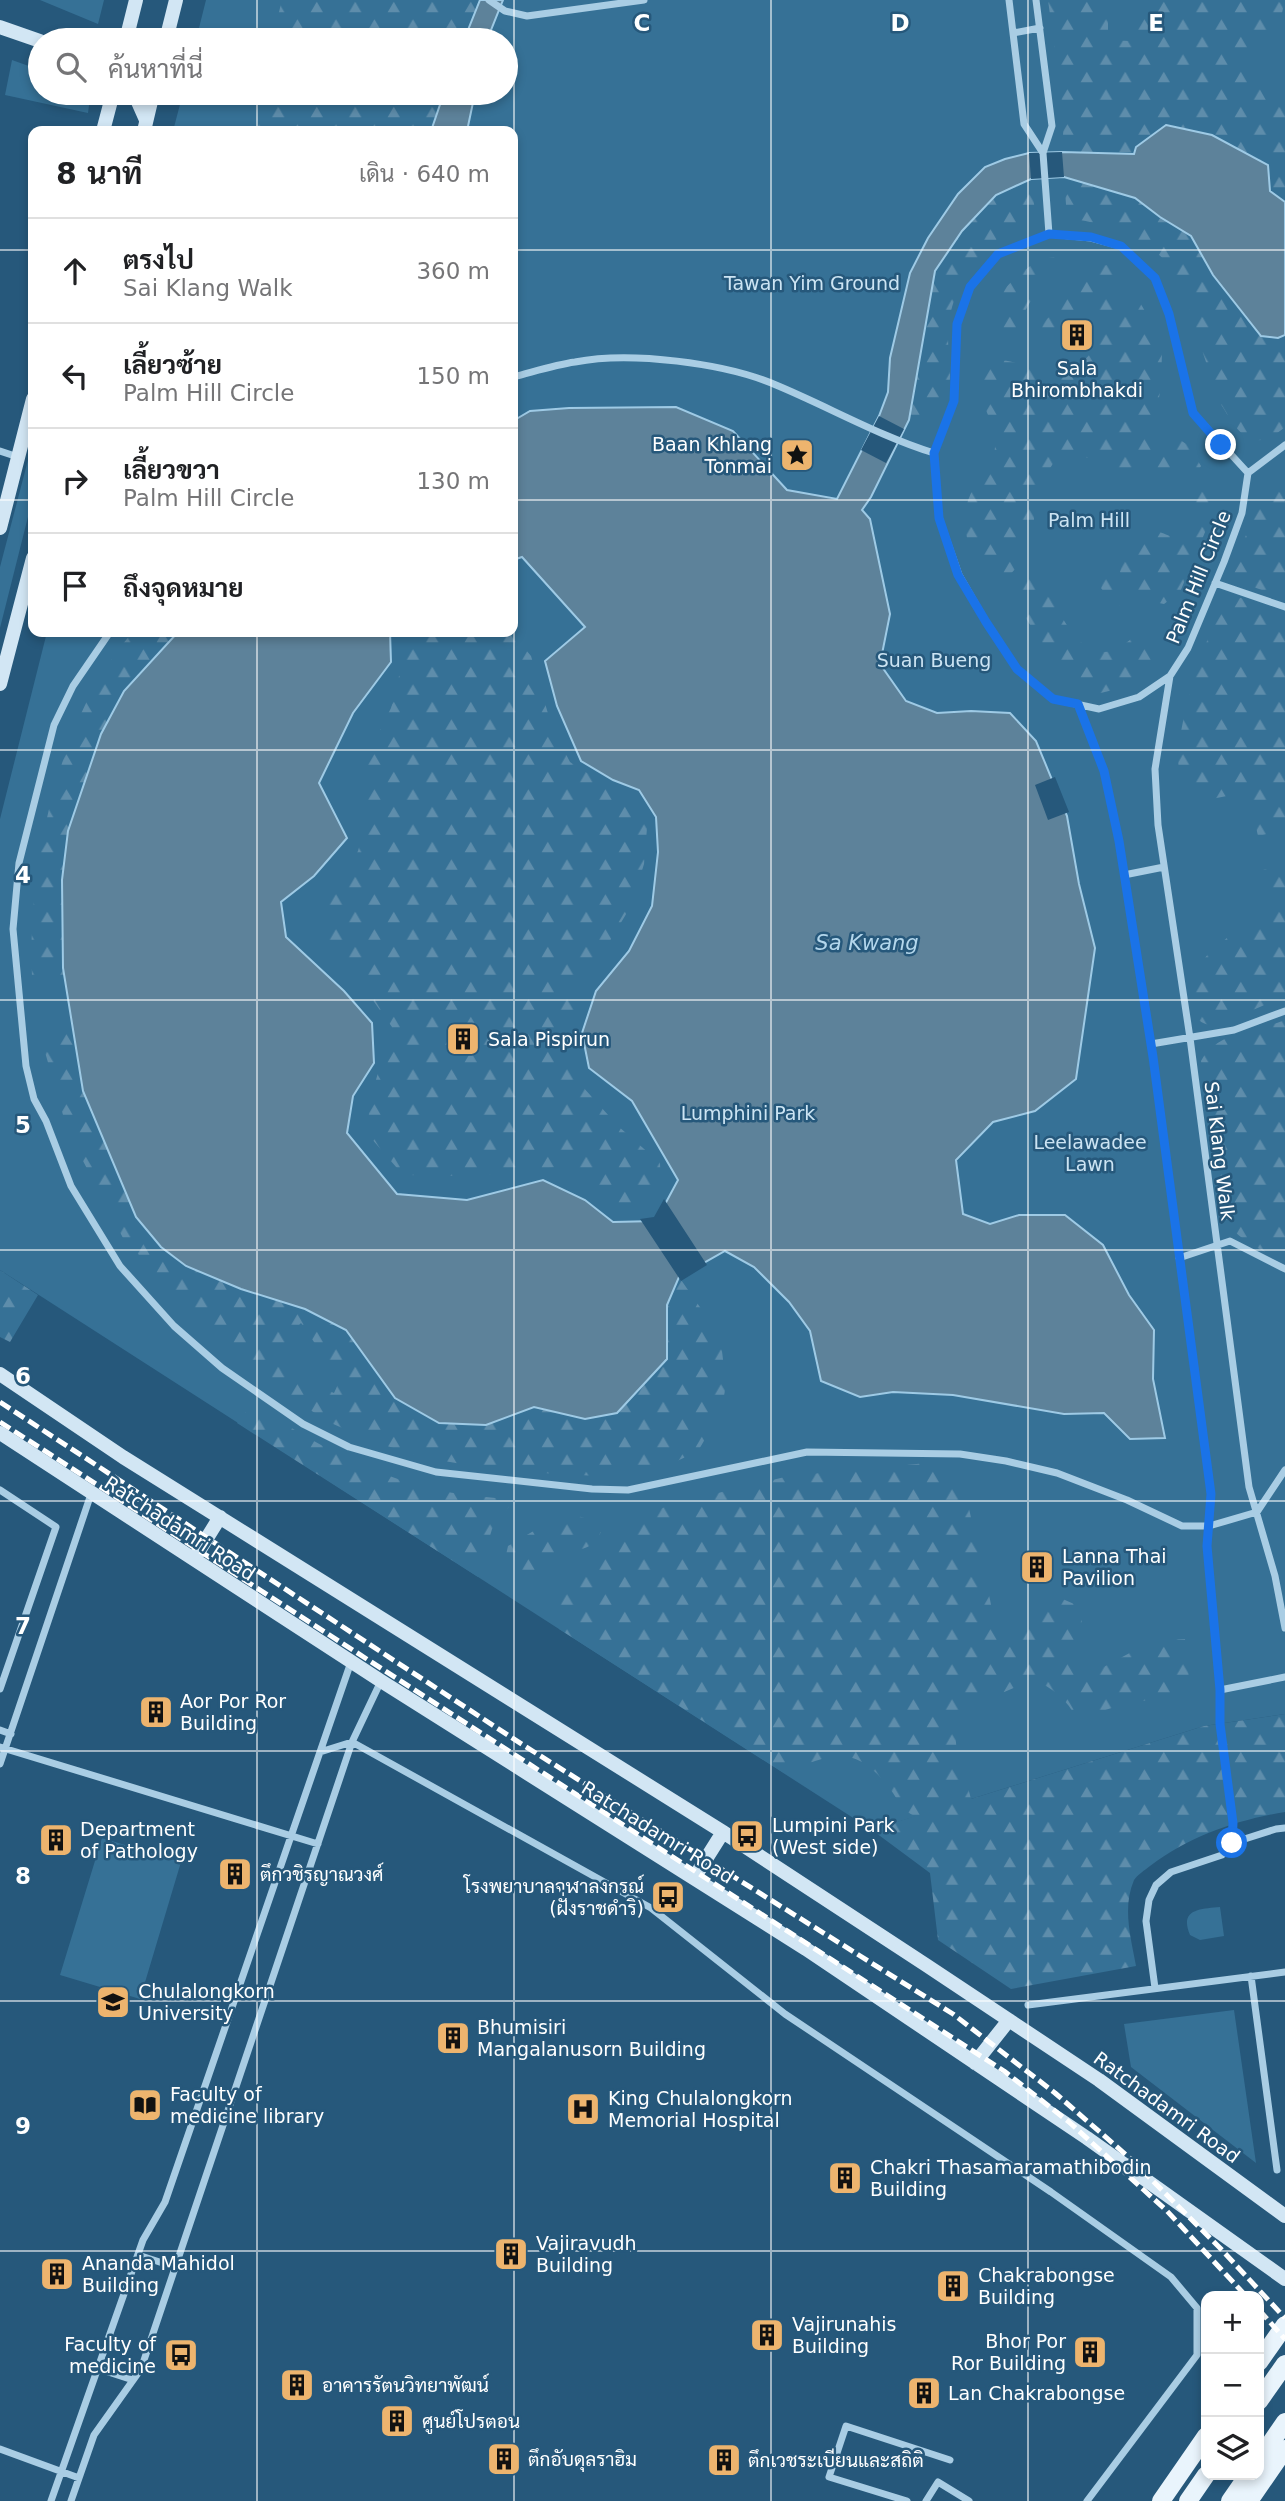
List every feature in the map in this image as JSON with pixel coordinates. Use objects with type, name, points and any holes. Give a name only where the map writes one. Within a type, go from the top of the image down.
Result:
[{"type":"main road","points":[[129,28],[136,0]]},
{"type":"main road","points":[[169,28],[176,0]]},
{"type":"main road","points":[[0,27],[28,37]]},
{"type":"main road","points":[[104,126],[110,105]]},
{"type":"main road","points":[[138,105],[145,126]]},
{"type":"main road","points":[[145,126],[150,105]]},
{"type":"main road","points":[[0,528],[28,418]]},
{"type":"main road","points":[[0,684],[28,577]]},
{"type":"main road","name":"Ratchadamri Road","points":[[0,1374],[123,1457],[723,1832],[1099,2080],[1285,2216]]},
{"type":"main road","name":"Ratchadamri Road","points":[[0,1433],[381,1681],[806,1949],[1087,2138],[1285,2279]]},
{"type":"main road","points":[[194,1559],[219,1517]]},
{"type":"main road","points":[[694,1878],[723,1832]]},
{"type":"main road","points":[[975,2063],[1009,2020]]},
{"type":"main road","points":[[1264,2355],[1285,2325]]},
{"type":"main road","points":[[1264,2394],[1285,2364]]},
{"type":"main road","points":[[1264,2453],[1285,2422]]},
{"type":"main road","points":[[1161,2501],[1201,2443]]},
{"type":"main road","points":[[1249,2501],[1285,2449]]},
{"type":"main road","points":[[1188,2501],[1203,2480]]},
{"type":"main road","points":[[1230,2501],[1245,2480]]},
{"type":"street","points":[[489,0],[505,11],[527,16],[644,0]]},
{"type":"street","points":[[1009,0],[1024,124],[1043,153]]},
{"type":"street","points":[[1036,0],[1052,126],[1043,153],[1049,234]]},
{"type":"street","points":[[1013,33],[1040,28]]},
{"type":"street","name":"Palm Hill Circle","points":[[1049,234],[1091,237],[1121,246],[1155,278],[1169,314],[1193,413],[1248,474],[1242,513],[1215,583],[1188,648],[1170,676],[1139,697],[1099,709],[1053,699],[1017,669],[958,575],[939,518],[934,453],[954,401],[957,324],[970,287],[998,254],[1049,234]]},
{"type":"street","points":[[518,376],[577,361],[630,359],[676,361],[727,370],[774,384],[897,441],[934,453]]},
{"type":"street","points":[[1248,474],[1285,445]]},
{"type":"street","points":[[0,450],[18,457]]},
{"type":"street","points":[[1215,583],[1285,607]]},
{"type":"street","points":[[107,637],[73,685],[54,725],[19,863],[13,929],[26,1066],[34,1099],[46,1121],[71,1186],[120,1266],[174,1325],[222,1368],[303,1424],[349,1447],[436,1472],[592,1489],[628,1490],[807,1452],[960,1454],[1057,1473],[1135,1503],[1182,1526],[1209,1526],[1256,1512],[1285,1470]]},
{"type":"street","name":"Sai Klang Walk","points":[[1170,676],[1155,769],[1158,825],[1190,1038],[1247,1475],[1275,1576],[1285,1628]]},
{"type":"street","points":[[1078,704],[1104,771],[1125,875],[1151,1044],[1211,1494],[1207,1546],[1220,1690],[1220,1724],[1233,1823],[1232,1843]]},
{"type":"street","points":[[1125,875],[1164,867]]},
{"type":"street","points":[[1151,1044],[1234,1030],[1285,1011]]},
{"type":"street","points":[[1179,1258],[1230,1241],[1285,1269]]},
{"type":"street","points":[[0,1490],[56,1527],[0,1689]]},
{"type":"street","points":[[0,1764],[3,1748],[11,1734],[92,1493]]},
{"type":"street","points":[[51,2501],[143,2240],[165,2202],[351,1661]]},
{"type":"street","points":[[1220,1690],[1285,1677]]},
{"type":"street","points":[[71,2501],[94,2435],[141,2369],[352,1742],[381,1681]]},
{"type":"street","points":[[0,1730],[11,1734]]},
{"type":"street","points":[[320,1752],[352,1742],[651,1908],[785,2014],[1040,2185],[1171,2277],[1197,2308],[1197,2355],[1087,2501]]},
{"type":"street","points":[[3,1748],[318,1844]]},
{"type":"street","points":[[1155,1988],[1146,1921],[1149,1900],[1156,1885],[1171,1872],[1222,1855],[1232,1843],[1285,1828]]},
{"type":"street","points":[[1028,2005],[1285,1972]]},
{"type":"street","points":[[1251,1976],[1278,2170]]},
{"type":"street","points":[[138,2255],[175,2267]]},
{"type":"street","points":[[99,2369],[133,2381]]},
{"type":"street","points":[[907,2501],[829,2477],[846,2426],[950,2460]]},
{"type":"street","points":[[0,2449],[79,2478]]},
{"type":"street","points":[[926,2501],[937,2482],[969,2501]]},
{"type":"green space","points":[[40,0],[104,0],[98,24]]},
{"type":"green space","name":"Lumphini Park","points":[[206,0],[1285,0],[1285,1714],[1204,1726],[872,1830],[0,1270],[0,819],[46,637],[518,637],[518,126],[174,126],[180,105],[518,105],[518,28],[199,28]]},
{"type":"green space","points":[[282,0],[480,0],[469,28],[275,28]]},
{"type":"green space","points":[[1048,0],[1117,0],[1108,14],[1108,40],[1130,41],[1154,0],[1285,0],[1281,17],[1248,68],[1266,100],[1285,100],[1285,202],[1270,191],[1268,165],[1243,154],[1062,152],[1064,118]]},
{"type":"green space","points":[[12,60],[28,66],[28,100],[5,95]]},
{"type":"green space","points":[[51,105],[89,105],[88,113]]},
{"type":"green space","points":[[256,105],[440,105],[433,126],[250,126]]},
{"type":"green space","points":[[1064,177],[1135,198],[1191,236],[1213,275],[1278,338],[1285,335],[1285,427],[1265,439],[1257,440],[1242,434],[1212,388],[1191,312],[1182,287],[1171,268],[1138,239],[1096,223],[1067,218]]},
{"type":"green space","points":[[1031,179],[1036,220],[1003,235],[988,247],[964,278],[956,296],[950,314],[950,374],[943,404],[934,419],[918,427],[904,429],[909,420],[935,271],[962,231],[996,194]]},
{"type":"green space","points":[[1061,258],[1064,266],[1038,288],[1020,320],[1023,333],[1019,339],[1005,337],[999,331],[1001,321],[1007,316],[1008,303],[1000,298],[1002,291],[1019,274],[1038,261]]},
{"type":"green space","points":[[1111,265],[1114,273],[1107,287],[1110,298],[1127,305],[1138,299],[1162,351],[1161,387],[1156,413],[1146,421],[1145,438],[1152,445],[1175,437],[1188,445],[1201,466],[1197,473],[1165,469],[1123,477],[1107,472],[1092,459],[1074,454],[1058,456],[1037,488],[1033,529],[1016,568],[1007,578],[996,580],[986,571],[972,550],[965,526],[968,502],[973,489],[990,464],[995,447],[993,431],[980,390],[981,368],[994,361],[1007,361],[1041,373],[1053,374],[1067,371],[1082,362],[1095,346],[1096,325],[1079,309],[1060,313],[1054,308],[1056,294],[1086,282],[1099,266]]},
{"type":"green space","points":[[1049,317],[1055,318],[1059,323],[1054,342],[1047,348],[1042,345],[1041,333],[1042,326]]},
{"type":"green space","points":[[28,460],[28,517],[0,628],[0,567]]},
{"type":"green space","points":[[1285,470],[1285,598],[1239,582],[1234,576],[1240,550],[1253,521]]},
{"type":"green space","points":[[1198,485],[1209,487],[1214,496],[1213,513],[1180,592],[1164,604],[1142,598],[1133,591],[1120,572],[1130,545],[1134,539],[1146,532],[1155,531],[1170,536],[1184,529],[1194,517],[1194,491]]},
{"type":"green space","points":[[1030,575],[1046,591],[1072,632],[1089,648],[1099,652],[1111,651],[1145,633],[1154,640],[1158,651],[1153,660],[1131,682],[1091,694],[1057,661],[1024,614],[1018,600],[1017,588],[1022,578]]},
{"type":"green space","points":[[1104,577],[1120,580],[1123,597],[1119,606],[1112,609],[1108,607],[1109,599],[1101,588]]},
{"type":"green space","points":[[1231,597],[1285,614],[1285,830],[1258,836],[1248,792],[1206,800],[1186,782],[1179,768],[1181,732],[1194,679],[1222,608]]},
{"type":"green space","points":[[129,637],[173,637],[124,691],[101,734],[68,832],[62,880],[64,976],[53,981],[45,980],[32,976],[35,888],[42,841],[67,748],[85,705],[107,666]]},
{"type":"green space","points":[[409,637],[515,637],[531,656],[552,727],[570,762],[648,816],[644,864],[631,906],[579,992],[572,1035],[582,1086],[618,1126],[660,1163],[661,1191],[636,1213],[618,1208],[558,1167],[473,1176],[403,1175],[371,1138],[368,1106],[392,1027],[367,992],[323,949],[325,908],[358,851],[367,817],[361,768],[391,708]]},
{"type":"green space","points":[[1285,866],[1285,996],[1216,1026],[1204,1023],[1195,1016],[1192,1008],[1191,993],[1196,971],[1210,952],[1234,930],[1273,922],[1263,870]]},
{"type":"green space","points":[[1285,1020],[1285,1261],[1240,1237],[1221,1215],[1201,1061],[1208,1051],[1227,1038]]},
{"type":"green space","points":[[73,1031],[83,1091],[136,1217],[241,1289],[305,1309],[346,1330],[395,1398],[486,1425],[534,1407],[585,1419],[667,1359],[667,1305],[679,1277],[711,1323],[722,1351],[726,1385],[721,1412],[698,1451],[673,1463],[598,1476],[524,1472],[468,1465],[426,1458],[374,1442],[331,1423],[270,1385],[232,1354],[123,1238],[82,1159],[63,1115],[43,1045],[55,1034]],"holes":[[[301,1323],[340,1380],[334,1393],[308,1380],[292,1367],[285,1350],[287,1340]]]},
{"type":"green space","points":[[0,1270],[38,1295],[10,1342],[0,1337]]},
{"type":"green space","points":[[253,1403],[317,1443],[384,1474],[443,1491],[514,1500],[492,1529],[478,1577],[237,1423]]},
{"type":"green space","points":[[927,1463],[948,1469],[960,1483],[964,1493],[990,1599],[995,1633],[1030,1621],[1058,1597],[1081,1607],[1082,1631],[1077,1652],[1085,1666],[1098,1670],[1152,1641],[1185,1639],[1190,1687],[1169,1696],[1121,1705],[1077,1719],[1059,1695],[1034,1679],[986,1701],[975,1709],[965,1718],[956,1740],[971,1799],[1204,1726],[1285,1714],[1285,1812],[1214,1831],[1165,1855],[1137,1876],[1130,1891],[1128,1912],[1136,1966],[1011,1989],[938,1940],[930,1873],[872,1830],[915,1816],[905,1809],[868,1766],[844,1756],[831,1757],[784,1773],[559,1629],[558,1613],[564,1590],[615,1532],[637,1517],[676,1503],[789,1476]]},
{"type":"green space","points":[[578,1516],[591,1520],[601,1532],[589,1546],[565,1557],[557,1567],[543,1574],[515,1576],[502,1573],[508,1546],[554,1519]]},
{"type":"green space","points":[[102,1838],[181,1862],[140,1999],[60,1975]]},
{"type":"green space","points":[[1220,1907],[1224,1936],[1200,1940],[1190,1935],[1187,1926],[1189,1915],[1199,1910]]},
{"type":"green space","points":[[1234,2010],[1256,2163],[1131,2067],[1124,2024]]},
{"type":"water","points":[[480,0],[503,0],[492,28],[469,28]]},
{"type":"water","points":[[440,105],[472,105],[468,126],[433,126]]},
{"type":"water","name":"Sa Kwang","points":[[1166,125],[1212,135],[1268,165],[1270,191],[1285,202],[1285,335],[1278,338],[1261,336],[1213,275],[1191,236],[1135,198],[1064,177],[1031,179],[996,195],[962,231],[935,271],[909,420],[862,510],[870,519],[890,614],[880,664],[906,701],[937,713],[1010,713],[1036,741],[1067,816],[1079,884],[1095,948],[1076,1079],[1035,1111],[993,1122],[956,1160],[963,1214],[990,1224],[1019,1215],[1065,1215],[1103,1245],[1129,1295],[1154,1330],[1153,1379],[1165,1438],[1130,1439],[1104,1413],[1064,1414],[953,1395],[893,1392],[860,1397],[821,1381],[810,1331],[789,1302],[754,1267],[725,1251],[679,1277],[667,1305],[667,1359],[617,1413],[585,1419],[534,1407],[486,1425],[439,1423],[395,1398],[346,1330],[305,1309],[241,1289],[186,1266],[161,1247],[136,1217],[83,1091],[63,968],[62,880],[68,831],[101,734],[124,691],[173,637],[390,637],[391,662],[353,713],[319,783],[347,838],[314,876],[281,902],[286,937],[344,991],[372,1023],[374,1063],[353,1096],[347,1133],[397,1194],[467,1200],[543,1180],[585,1200],[613,1222],[656,1221],[678,1180],[632,1101],[589,1068],[582,1033],[596,991],[629,951],[652,906],[658,852],[656,817],[639,790],[613,780],[581,761],[557,706],[545,661],[585,627],[522,557],[518,558],[518,418],[530,411],[569,408],[676,407],[733,431],[787,490],[837,499],[879,416],[888,392],[890,358],[910,273],[928,238],[958,194],[985,167],[1005,159],[1029,153],[1134,154],[1136,147]]},
{"type":"pier","points":[[1062,152],[1064,177],[1031,179],[1029,153]]},
{"type":"pier","points":[[879,416],[904,429],[886,463],[861,450]]},
{"type":"pier","points":[[1055,777],[1069,812],[1048,820],[1035,785]]},
{"type":"pier","points":[[664,1199],[707,1265],[681,1281],[640,1219],[654,1217]]},
{"type":"railway","points":[[0,1402],[523,1745],[953,2014],[1055,2093],[1132,2160],[1285,2318]]},
{"type":"railway","points":[[0,1422],[1004,2071],[1069,2122],[1167,2211],[1241,2291]]},
{"type":"railway","points":[[1264,2316],[1285,2339]]},
{"type":"place","name":"Sala Bhirombhakdi","points":[[1077,335]]},
{"type":"place","name":"Baan Khlang Tonmai","points":[[797,455]]},
{"type":"place","name":"Sala Pispirun","points":[[463,1039]]},
{"type":"place","name":"Lanna Thai Pavilion","points":[[1037,1567]]},
{"type":"place","name":"Aor Por Ror Building","points":[[156,1712]]},
{"type":"place","name":"Lumpini Park (West side)","points":[[747,1836]]},
{"type":"place","name":"Department of Pathology","points":[[56,1840]]},
{"type":"place","name":"ตึกวชิรญาณวงศ์","points":[[235,1874]]},
{"type":"place","name":"โรงพยาบาลจุฬาลงกรณ์ (ฝั่งราชดำริ)","points":[[668,1897]]},
{"type":"place","name":"Chulalongkorn University","points":[[113,2002]]},
{"type":"place","name":"Bhumisiri Mangalanusorn Building","points":[[453,2038]]},
{"type":"place","name":"Faculty of medicine library","points":[[145,2105]]},
{"type":"place","name":"King Chulalongkorn Memorial Hospital","points":[[583,2109]]},
{"type":"place","name":"Chakri Thasamaramathibodin Building","points":[[845,2178]]},
{"type":"place","name":"Vajiravudh Building","points":[[511,2254]]},
{"type":"place","name":"Ananda Mahidol Building","points":[[57,2274]]},
{"type":"place","name":"Chakrabongse Building","points":[[953,2286]]},
{"type":"place","name":"Vajirunahis Building","points":[[767,2335]]},
{"type":"place","name":"Bhor Por Ror Building","points":[[1090,2352]]},
{"type":"place","name":"Faculty of medicine","points":[[181,2355]]},
{"type":"place","name":"อาคารรัตนวิทยาพัฒน์","points":[[297,2385]]},
{"type":"place","name":"Lan Chakrabongse","points":[[924,2393]]},
{"type":"place","name":"ศูนย์โปรตอน","points":[[397,2421]]},
{"type":"place","name":"ตึกอับดุลราฮิม","points":[[504,2459]]},
{"type":"place","name":"ตึกเวชระเบียนและสถิติ","points":[[724,2460]]},
{"type":"route","points":[[1221,445],[1193,413],[1169,314],[1155,278],[1121,246],[1091,237],[1049,234],[998,254],[970,287],[957,324],[954,401],[934,453],[939,518],[958,575],[986,622],[1017,669],[1053,699],[1078,704],[1104,771],[1119,841],[1153,1057],[1211,1494],[1207,1546],[1213,1593],[1220,1724],[1233,1823],[1232,1843]]},
{"type":"park label","name":"Tawan Yim Ground","points":[[812,283]]},
{"type":"park label","name":"Palm Hill","points":[[1089,520]]},
{"type":"park label","name":"Suan Bueng","points":[[934,660]]},
{"type":"park label","name":"Leelawadee Lawn","points":[[1090,1153]]}]
